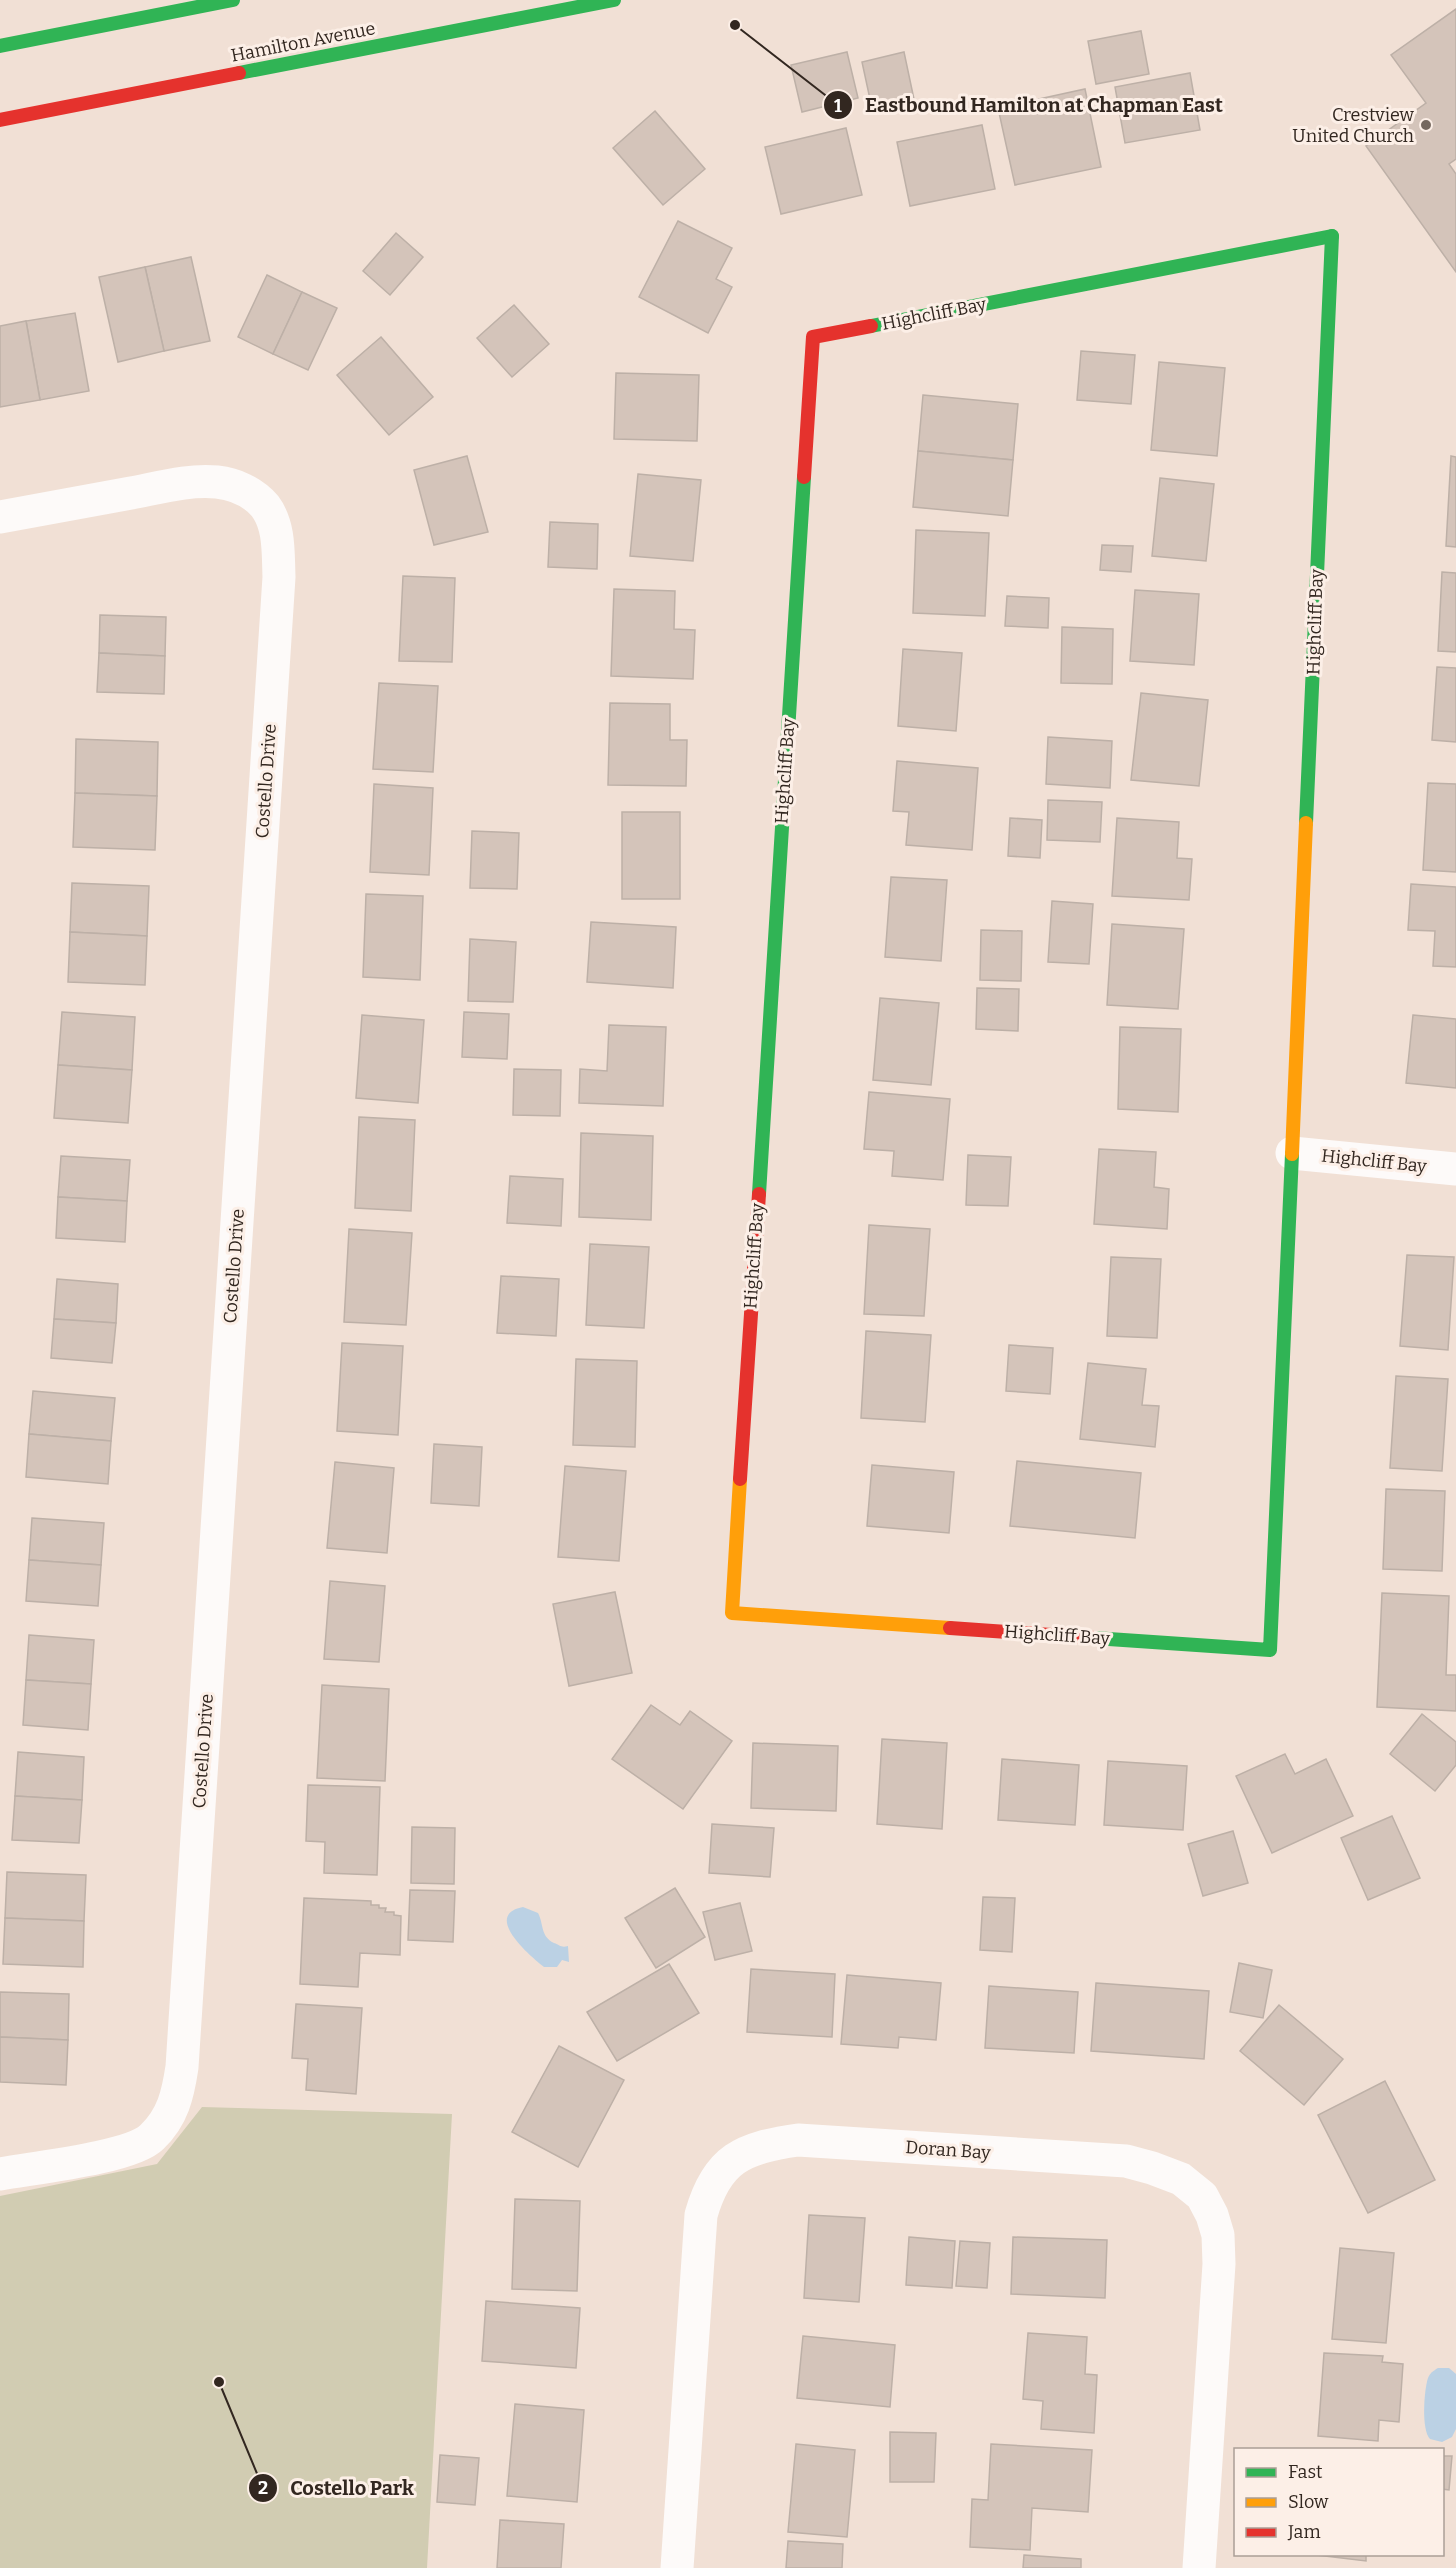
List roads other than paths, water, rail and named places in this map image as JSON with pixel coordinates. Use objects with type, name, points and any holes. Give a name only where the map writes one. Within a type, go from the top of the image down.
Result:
[{"type":"street","points":[[0,46],[233,0]]},
{"type":"street","name":"Hamilton Avenue","points":[[0,120],[614,0]]},
{"type":"street","name":"Highcliff Bay","points":[[1332,236],[1292,1153],[1270,1650],[732,1613],[813,337],[1332,236]]},
{"type":"street","name":"Costello Drive","points":[[0,517],[178,485],[214,482],[233,485],[252,494],[272,518],[278,548],[279,577],[182,2067],[177,2100],[164,2124],[150,2140],[120,2152],[0,2174]]},
{"type":"street","name":"Highcliff Bay","points":[[1292,1153],[1456,1169]]},
{"type":"street","name":"Doran Bay","points":[[676,2568],[700,2215],[708,2189],[735,2157],[766,2145],[798,2140],[1126,2161],[1181,2179],[1202,2196],[1212,2215],[1218,2235],[1218,2264],[1199,2568]]},
{"type":"water","points":[[523,1907],[538,1913],[546,1937],[561,1946],[568,1946],[569,1962],[562,1960],[557,1967],[544,1967],[520,1945],[508,1927],[507,1918],[512,1911]]},
{"type":"water","points":[[1438,2368],[1449,2368],[1456,2374],[1456,2429],[1452,2437],[1442,2442],[1430,2439],[1424,2419],[1428,2378]]},
{"type":"place","name":"Eastbound Hamilton at Chapman East","points":[[735,25]]},
{"type":"place","name":"Crestview United Church","points":[[1426,125]]},
{"type":"place","name":"Costello Park","points":[[219,2382]]}]
